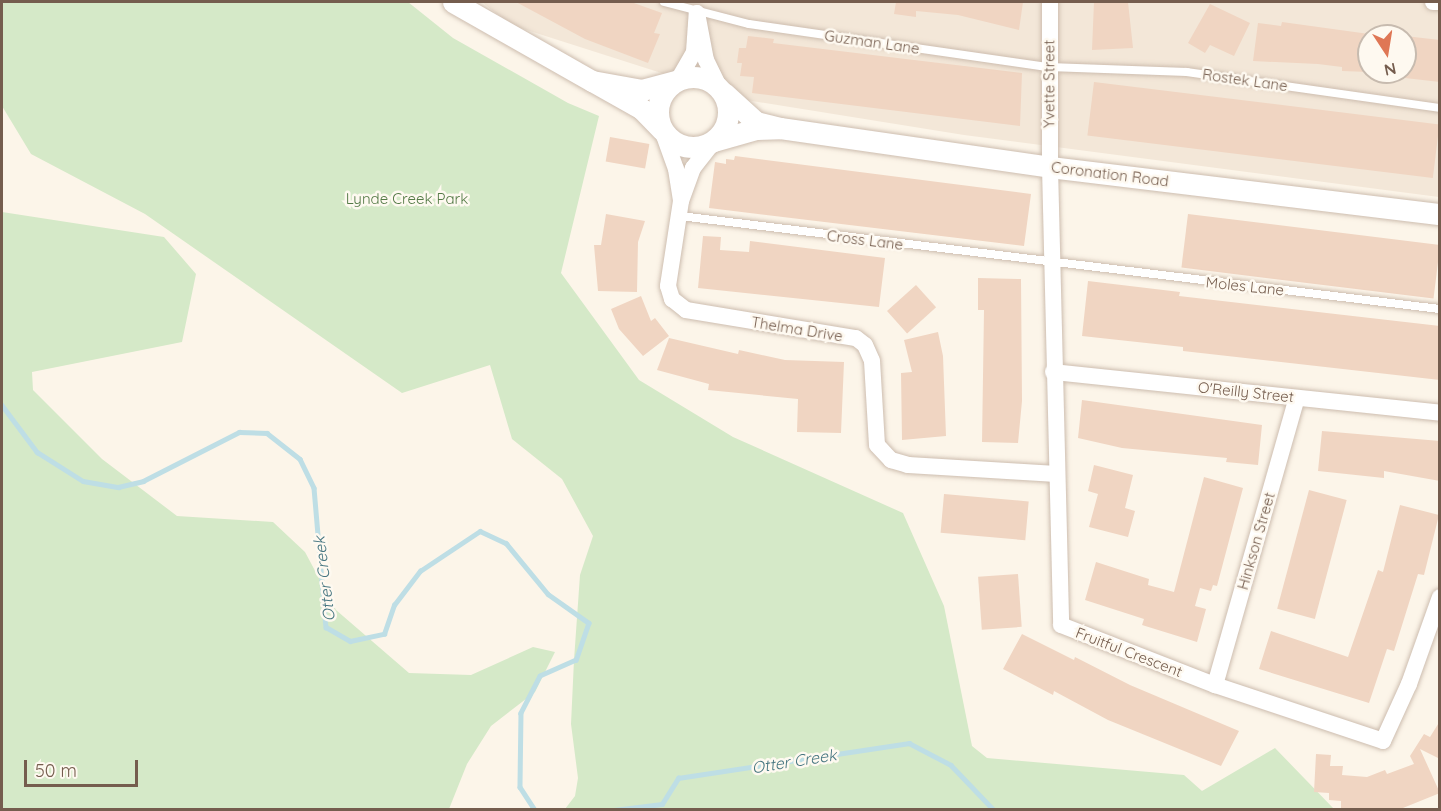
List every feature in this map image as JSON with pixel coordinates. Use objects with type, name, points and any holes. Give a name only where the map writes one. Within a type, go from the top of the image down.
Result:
[{"type":"street","points":[[453,2],[642,109],[670,139],[691,148],[714,141],[727,122],[729,111],[706,60],[697,7]]},
{"type":"street","name":"Yvette Street","points":[[1050,2],[1048,68],[1050,166]]},
{"type":"street","points":[[1433,2],[1440,2]]},
{"type":"street","points":[[662,130],[658,118],[662,96],[678,80],[694,52],[697,7]]},
{"type":"street","points":[[592,81],[642,90],[678,80],[701,78],[720,89]]},
{"type":"street","name":"Coronation Road","points":[[720,89],[748,117],[780,128]]},
{"type":"street","name":"Coronation Road","points":[[714,141],[756,129],[780,128],[1050,166],[1440,214]]},
{"type":"street","name":"Thelma Drive","points":[[662,130],[676,169],[680,208]]},
{"type":"street","name":"Thelma Drive","points":[[714,141],[693,168],[680,208],[668,286],[672,299],[686,310],[856,338],[865,345],[872,361],[877,445],[891,460],[908,465],[1057,474]]},
{"type":"street","name":"Fruitful Crescent","points":[[1050,166],[1060,626],[1215,685],[1383,741],[1409,684],[1440,597]]},
{"type":"street","name":"O'Reilly Street","points":[[1053,372],[1440,413]]},
{"type":"street","name":"Hinkson Street","points":[[1215,685],[1297,398]]},
{"type":"lane","name":"Guzman Lane","points":[[664,2],[1048,68]]},
{"type":"lane","name":"Rostek Lane","points":[[1048,68],[1187,72],[1440,108]]},
{"type":"lane","name":"Cross Lane","points":[[680,208],[1051,264]]},
{"type":"lane","name":"Moles Lane","points":[[1051,264],[1440,309]]},
{"type":"shaded area","points":[[482,2],[1439,2],[1439,197],[964,135],[746,100],[511,25]]},
{"type":"green space","name":"Lynde Creek Park","points":[[2,2],[408,2],[453,38],[568,103],[599,116],[561,273],[639,380],[733,437],[903,513],[944,606],[972,746],[987,758],[1184,775],[1202,791],[1275,748],[1334,809],[565,809],[575,796],[578,778],[571,724],[574,660],[580,575],[593,536],[562,479],[512,439],[490,365],[402,393],[145,214],[31,154],[2,106]]},
{"type":"green space","points":[[2,212],[164,237],[196,274],[182,342],[32,372],[33,390],[102,459],[177,516],[273,522],[305,552],[336,610],[409,673],[471,675],[533,647],[555,652],[535,692],[491,726],[467,764],[449,809],[2,809]]},
{"type":"building","points":[[516,2],[631,2],[662,13],[654,33],[660,34],[648,63],[585,39]]},
{"type":"building","points":[[896,2],[1023,2],[1019,30],[958,15],[916,11],[916,17],[894,14]]},
{"type":"building","points":[[1094,2],[1128,2],[1133,48],[1092,50]]},
{"type":"building","points":[[1210,4],[1250,23],[1234,56],[1210,45],[1205,53],[1188,43]]},
{"type":"building","points":[[1282,22],[1357,32],[1357,72],[1342,71],[1342,67],[1318,64],[1253,61],[1258,23],[1281,26]]},
{"type":"building","points":[[748,36],[774,39],[773,43],[1022,73],[1020,126],[752,93],[754,77],[740,76],[742,63],[737,63],[739,48],[746,48]]},
{"type":"building","points":[[1417,37],[1440,40],[1440,82],[1417,79]]},
{"type":"building","points":[[1094,82],[1439,124],[1433,178],[1087,136]]},
{"type":"building","points":[[610,137],[649,144],[645,169],[606,162]]},
{"type":"building","points":[[735,156],[1031,194],[1024,246],[709,208],[715,162],[726,164],[726,159],[734,160]]},
{"type":"building","points":[[606,214],[645,221],[638,242],[637,292],[598,291],[594,245],[601,245]]},
{"type":"building","points":[[1188,214],[1440,245],[1434,299],[1181,268]]},
{"type":"building","points":[[703,236],[721,237],[720,250],[749,252],[750,241],[885,258],[879,307],[698,288]]},
{"type":"building","points":[[978,278],[1021,279],[1022,401],[1018,443],[982,442],[984,310],[978,310]]},
{"type":"building","points":[[1088,281],[1180,292],[1179,296],[1440,326],[1440,380],[1183,351],[1183,347],[1082,336]]},
{"type":"building","points":[[916,285],[936,307],[907,333],[887,311]]},
{"type":"building","points":[[641,296],[651,321],[655,318],[669,336],[643,356],[619,329],[611,309]]},
{"type":"building","points":[[938,332],[943,356],[946,436],[902,440],[901,373],[912,372],[904,340]]},
{"type":"building","points":[[669,338],[738,354],[739,350],[785,360],[844,362],[841,433],[797,432],[798,399],[708,390],[709,384],[657,370]]},
{"type":"building","points":[[1082,400],[1262,425],[1258,465],[1226,462],[1227,458],[1122,448],[1078,438]]},
{"type":"building","points":[[1322,431],[1440,441],[1440,481],[1384,471],[1384,478],[1318,471]]},
{"type":"building","points":[[1094,465],[1133,475],[1125,508],[1135,511],[1128,537],[1089,527],[1098,494],[1088,491]]},
{"type":"building","points":[[1204,477],[1243,488],[1217,586],[1213,585],[1211,591],[1200,588],[1195,606],[1206,609],[1197,642],[1142,625],[1144,619],[1085,600],[1096,562],[1149,579],[1148,585],[1174,592]]},
{"type":"building","points":[[1309,490],[1347,500],[1315,619],[1277,609]]},
{"type":"building","points":[[944,494],[1029,501],[1025,540],[941,533]]},
{"type":"building","points":[[1400,505],[1439,515],[1424,575],[1418,574],[1394,651],[1387,649],[1369,703],[1259,669],[1271,631],[1348,657],[1378,570],[1383,572]]},
{"type":"building","points":[[1018,574],[1022,627],[982,630],[978,577]]},
{"type":"building","points":[[1022,634],[1074,660],[1075,657],[1130,685],[1239,731],[1221,766],[1108,720],[1054,691],[1053,695],[1003,669]]},
{"type":"building","points":[[1440,721],[1440,759],[1420,749],[1440,793],[1398,810],[1341,810],[1341,801],[1329,800],[1329,793],[1314,792],[1316,754],[1331,755],[1330,766],[1343,766],[1342,775],[1367,777],[1385,770],[1387,774],[1414,764],[1410,756],[1424,734],[1430,737]]},
{"type":"waterway","name":"Otter Creek","points":[[2,405],[37,452],[83,481],[118,487],[143,481],[239,432],[267,433],[300,459],[314,488],[326,627],[350,641],[384,634],[394,605],[420,571],[480,531],[506,543],[548,594],[589,623],[576,660],[540,676],[521,713],[520,787],[535,810]]},
{"type":"waterway","name":"Otter Creek","points":[[614,810],[662,804],[678,778],[909,743],[951,765],[994,810]]}]
